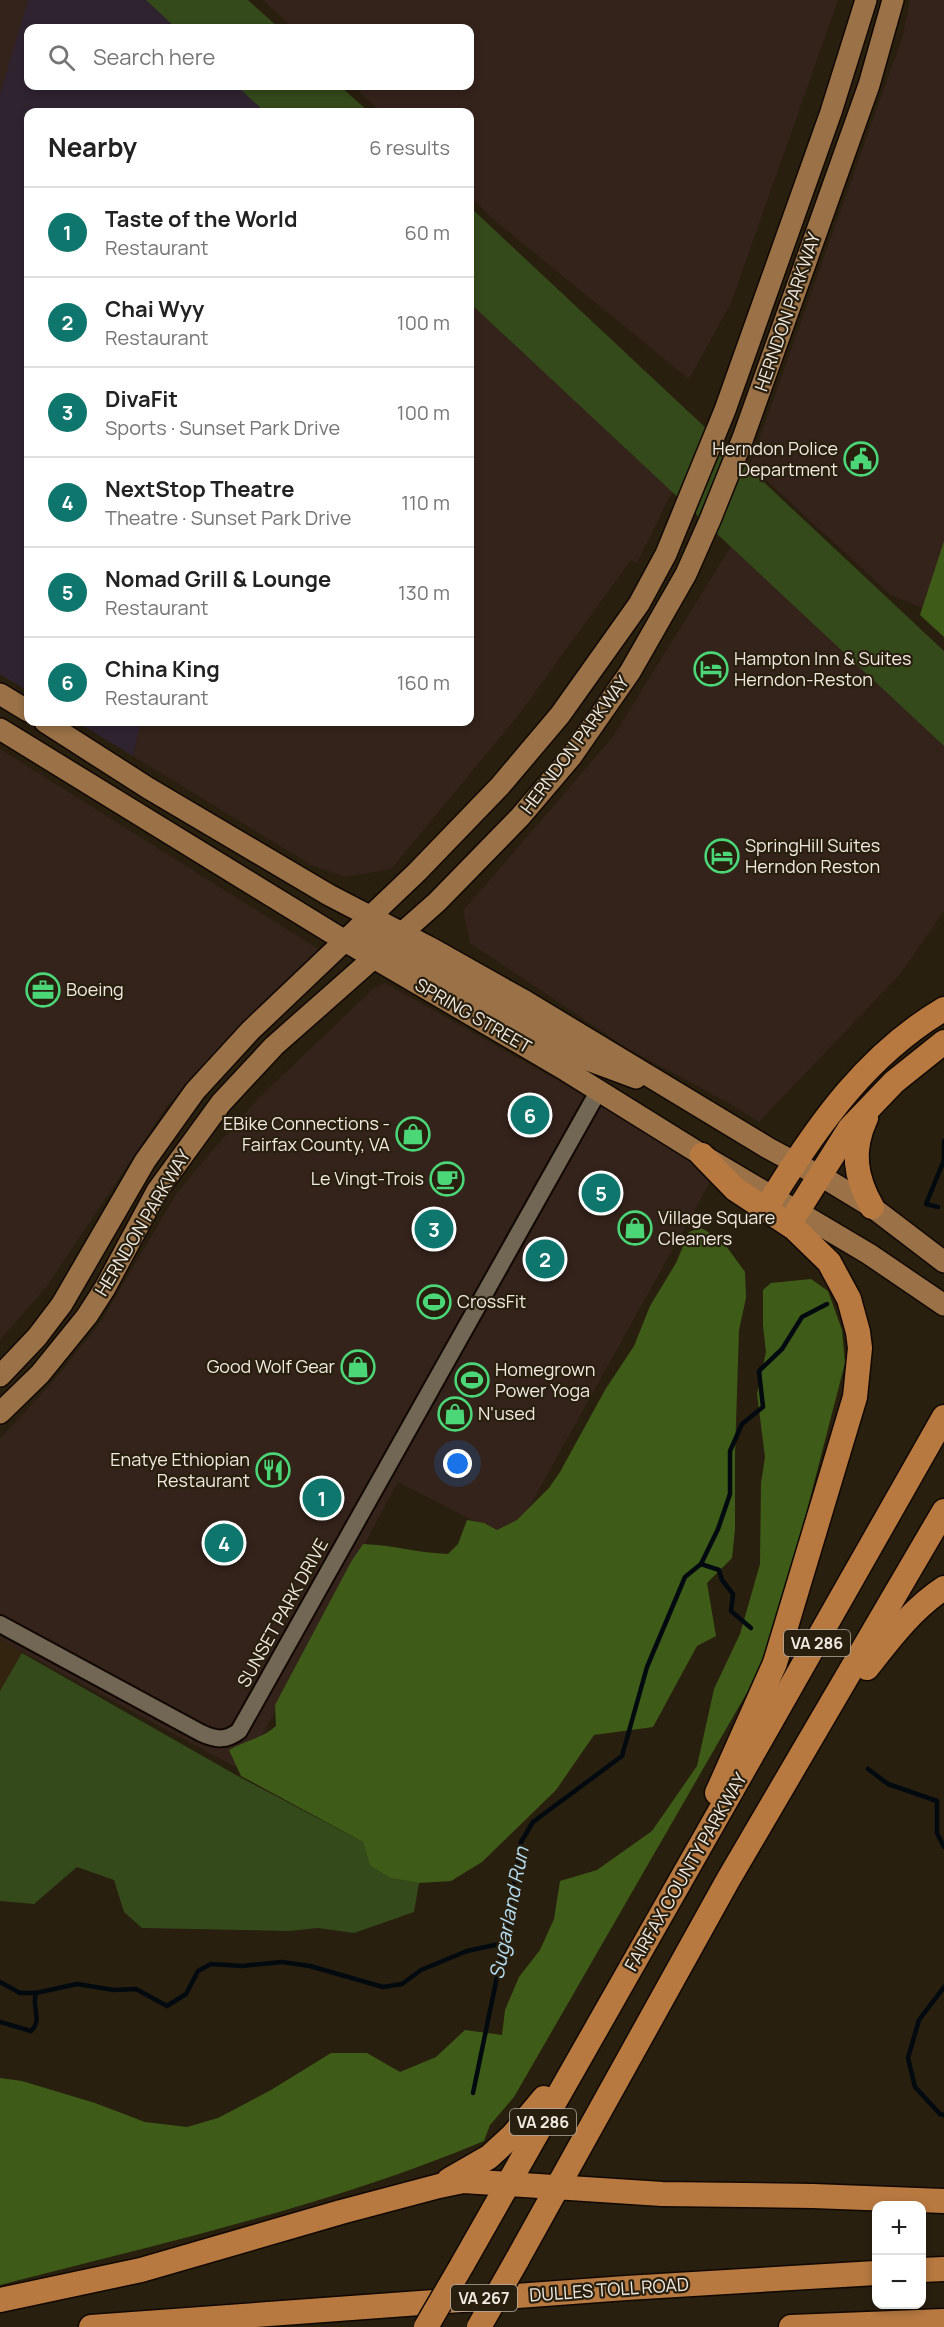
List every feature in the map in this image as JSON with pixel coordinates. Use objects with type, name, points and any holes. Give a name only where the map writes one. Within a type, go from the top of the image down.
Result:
[{"type":"highway","points":[[773,1197],[812,1136],[853,1083],[886,1050],[944,1009]]},
{"type":"highway","points":[[797,1212],[850,1128],[894,1082],[944,1042]]},
{"type":"highway","points":[[872,1207],[862,1191],[858,1178],[856,1149],[861,1130],[879,1096]]},
{"type":"highway","points":[[688,1868],[725,1772],[750,1722],[775,1663],[851,1414],[860,1362],[855,1316],[843,1285],[830,1262],[794,1228],[735,1189],[702,1155]]},
{"type":"highway","name":"FAIRFAX COUNTY PARKWAY","points":[[426,2327],[944,1417]]},
{"type":"highway","name":"VA 286","points":[[479,2327],[728,1880],[944,1511]]},
{"type":"highway","points":[[812,1739],[906,1620],[929,1598],[944,1588]]},
{"type":"highway","points":[[439,2186],[475,2166],[501,2146],[578,2060]]},
{"type":"highway","points":[[0,2300],[141,2270],[463,2181],[662,2194],[944,2201]]},
{"type":"highway","points":[[926,2271],[944,2269]]},
{"type":"highway","name":"DULLES TOLL ROAD","points":[[91,2327],[614,2289],[872,2273]]},
{"type":"highway","points":[[792,2327],[944,2321]]},
{"type":"main road","name":"HERNDON PARKWAY","points":[[0,1376],[37,1337],[62,1304],[145,1161],[195,1091],[250,1031],[471,818],[528,754],[611,645],[639,604],[687,505],[725,410],[831,112],[866,0]]},
{"type":"main road","name":"HERNDON PARKWAY","points":[[0,1413],[40,1374],[87,1316],[157,1191],[215,1110],[274,1046],[436,902],[495,843],[557,774],[615,694],[674,597],[710,520],[755,406],[869,85],[893,0]]},
{"type":"main road","points":[[0,694],[24,709]]},
{"type":"main road","name":"SPRING STREET","points":[[51,726],[157,793],[329,895],[358,929],[387,945],[599,1090],[702,1155],[898,1272],[944,1305]]},
{"type":"main road","name":"SPRING STREET","points":[[0,729],[387,945],[576,1030],[679,1094],[872,1207],[944,1262]]},
{"type":"street","name":"SUNSET PARK DRIVE","points":[[0,1624],[201,1734],[215,1740],[231,1737],[239,1731],[599,1090]]},
{"type":"shaded area","points":[[0,0],[34,0],[27,24],[24,24],[24,33],[0,112]]},
{"type":"shaded area","points":[[28,0],[147,0],[174,24],[24,24],[24,90],[242,90],[263,108],[24,108],[24,689],[0,674],[0,95]]},
{"type":"shaded area","points":[[263,0],[838,0],[731,303],[689,379],[494,220],[474,200],[474,108],[377,108],[357,90],[474,90],[474,24],[289,24]]},
{"type":"shaded area","points":[[910,0],[944,0],[944,617],[891,595],[750,465],[903,35]]},
{"type":"shaded area","points":[[474,305],[673,490],[637,563],[631,560],[517,717],[391,869],[345,877],[311,865],[133,756],[140,726],[474,726]]},
{"type":"shaded area","points":[[732,545],[944,742],[944,911],[901,973],[759,1122],[627,1048],[470,943],[463,911],[612,738]]},
{"type":"shaded area","points":[[84,726],[140,726],[133,756]]},
{"type":"shaded area","points":[[0,749],[323,952],[239,1031],[167,1106],[47,1286],[0,1340]]},
{"type":"shaded area","points":[[385,983],[564,1084],[697,1164],[710,1182],[511,1540],[398,1482],[243,1771],[0,1640],[0,1439],[56,1378],[102,1320],[176,1194],[205,1159],[259,1098],[373,989]]},
{"type":"shaded area","points":[[0,1640],[23,1653],[0,1695]]},
{"type":"green space","points":[[146,0],[248,0],[275,24],[172,24]]},
{"type":"green space","points":[[241,90],[344,90],[365,108],[261,108]]},
{"type":"green space","points":[[474,211],[944,651],[944,746],[474,307]]},
{"type":"green space","points":[[944,541],[944,637],[920,615]]},
{"type":"green space","points":[[701,1228],[721,1239],[745,1272],[746,1298],[739,1330],[735,1529],[732,1558],[707,1583],[716,1636],[697,1646],[653,1727],[594,1735],[556,1790],[482,1862],[451,1881],[419,1883],[390,1878],[370,1866],[363,1842],[241,1776],[229,1750],[265,1734],[276,1726],[275,1705],[351,1562],[363,1544],[448,1554],[458,1544],[467,1520],[484,1523],[497,1530],[517,1520],[549,1488],[605,1390],[634,1346],[650,1306],[676,1263],[689,1232]]},
{"type":"green space","points":[[811,1279],[828,1291],[842,1330],[845,1363],[799,1541],[760,1670],[514,2097],[490,2125],[484,2141],[366,2185],[306,2204],[0,2285],[0,2078],[22,2081],[95,2103],[145,2122],[187,2127],[218,2118],[271,2090],[331,2053],[367,2053],[400,2072],[436,2057],[465,2030],[502,2035],[505,2010],[519,1977],[540,1950],[554,1919],[560,1881],[597,1870],[652,1831],[697,1766],[714,1689],[740,1634],[760,1564],[761,1483],[765,1457],[757,1394],[766,1352],[763,1290],[771,1283]]},
{"type":"green space","points":[[22,1653],[236,1775],[363,1842],[370,1866],[390,1878],[419,1883],[414,1912],[354,1933],[318,1928],[289,1931],[142,1928],[124,1912],[114,1880],[77,1867],[34,1904],[0,1901],[0,1691]]},
{"type":"waterway","name":"Sugarland Run","points":[[938,1207],[926,1204],[944,1160],[944,1141]]},
{"type":"waterway","name":"Sugarland Run","points":[[473,2093],[504,1943],[521,1842],[533,1822],[622,1756],[647,1667],[685,1577],[701,1564],[718,1529],[730,1494],[730,1451],[742,1424],[763,1407],[759,1371],[782,1349],[802,1317],[827,1304]]},
{"type":"waterway","points":[[701,1564],[719,1570],[722,1580],[733,1594],[731,1611],[751,1628]]},
{"type":"waterway","points":[[868,1769],[888,1784],[937,1801],[937,1833],[944,1847]]},
{"type":"waterway","points":[[0,1982],[20,1993],[36,1993],[77,1984],[114,1990],[136,1989],[167,2006],[186,1994],[198,1971],[211,1964],[242,1966],[282,1962],[310,1966],[383,1987],[402,1984],[421,1970],[467,1951],[504,1943]]},
{"type":"waterway","points":[[944,1987],[919,2020],[908,2058],[915,2087],[940,2114],[944,2115]]},
{"type":"waterway","points":[[0,2022],[31,2031],[37,2018],[36,1993]]},
{"type":"place","name":"Herndon Police Department","points":[[861,459]]},
{"type":"place","name":"Hampton Inn & Suites Herndon-Reston","points":[[711,669]]},
{"type":"place","name":"SpringHill Suites Herndon Reston","points":[[722,856]]},
{"type":"place","name":"Boeing","points":[[43,990]]},
{"type":"place","name":"China King","points":[[530,1115]]},
{"type":"place","name":"EBike Connections - Fairfax County, VA","points":[[413,1134]]},
{"type":"place","name":"Le Vingt-Trois","points":[[447,1179]]},
{"type":"place","name":"Nomad Grill & Lounge","points":[[601,1193]]},
{"type":"place","name":"Village Square Cleaners","points":[[635,1228]]},
{"type":"place","name":"DivaFit","points":[[434,1229]]},
{"type":"place","name":"Chai Wyy","points":[[545,1259]]},
{"type":"place","name":"CrossFit","points":[[434,1302]]},
{"type":"place","name":"Good Wolf Gear","points":[[358,1367]]},
{"type":"place","name":"Homegrown Power Yoga","points":[[472,1380]]},
{"type":"place","name":"N'used","points":[[455,1414]]},
{"type":"place","name":"Enatye Ethiopian Restaurant","points":[[273,1470]]},
{"type":"place","name":"Taste of the World","points":[[322,1498]]},
{"type":"place","name":"NextStop Theatre","points":[[224,1543]]}]
